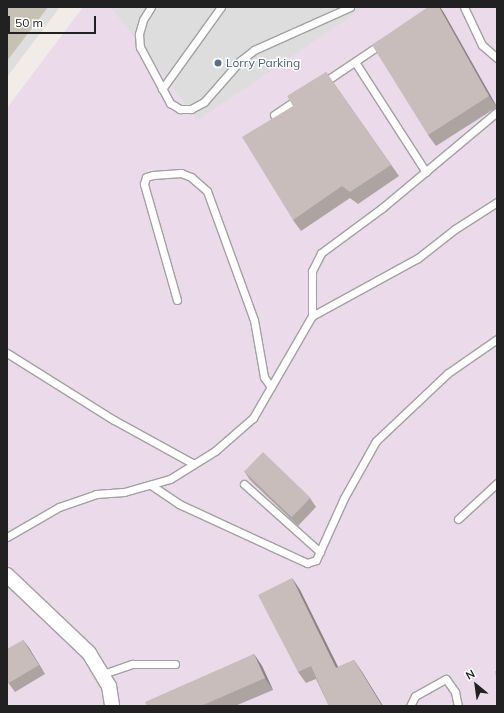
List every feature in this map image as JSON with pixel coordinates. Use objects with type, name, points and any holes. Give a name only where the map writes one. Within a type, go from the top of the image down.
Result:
[{"type":"street","points":[[7,575],[89,653],[104,674],[111,692],[112,706]]},
{"type":"lane","points":[[151,7],[143,20],[139,34],[140,47],[170,103],[180,108],[191,109],[204,102],[240,61],[254,50],[338,15],[350,7]]},
{"type":"lane","points":[[162,89],[221,7]]},
{"type":"lane","points":[[464,7],[482,45],[497,58]]},
{"type":"lane","points":[[317,86],[386,41]]},
{"type":"lane","points":[[355,62],[426,172]]},
{"type":"lane","points":[[274,115],[305,95]]},
{"type":"lane","points":[[7,538],[60,507],[96,494],[124,492],[170,479],[215,451],[253,418],[312,316],[312,271],[321,253],[426,172],[497,112]]},
{"type":"lane","points":[[177,300],[144,184],[146,177],[153,175],[181,173],[191,177],[207,191],[254,320],[264,377],[271,387]]},
{"type":"lane","points":[[312,316],[418,258],[454,229],[497,202]]},
{"type":"lane","points":[[151,485],[179,504],[307,563],[316,560],[344,498],[376,441],[448,373],[497,339]]},
{"type":"lane","points":[[7,353],[114,420],[194,464]]},
{"type":"lane","points":[[458,519],[497,483]]},
{"type":"lane","points":[[244,484],[320,552]]},
{"type":"lane","points":[[104,674],[132,664],[175,664]]},
{"type":"lane","points":[[410,706],[416,696],[446,679],[455,692],[458,706]]},
{"type":"shaded area","points":[[7,7],[60,7],[7,77]]},
{"type":"shaded area","points":[[7,7],[48,7],[7,61]]},
{"type":"shaded area","points":[[83,7],[497,7],[497,706],[7,706],[7,108]]},
{"type":"shaded area","name":"Lorry Parking","points":[[111,7],[364,7],[198,120]]},
{"type":"building","points":[[428,7],[439,7],[489,96],[428,135],[372,45]]},
{"type":"building","points":[[326,72],[391,165],[350,192],[342,186],[293,220],[242,137],[293,106],[287,96]]},
{"type":"building","points":[[263,452],[310,498],[292,517],[244,471]]},
{"type":"building","points":[[292,578],[336,668],[354,660],[382,706],[329,706],[311,666],[298,672],[258,595]]},
{"type":"building","points":[[23,640],[39,665],[9,683],[7,681],[7,649]]},
{"type":"building","points":[[254,654],[265,678],[201,706],[147,706],[145,702]]},
{"type":"building","points":[[495,671],[497,671],[497,683]]},
{"type":"place","name":"Lorry Parking","points":[[218,63]]}]
